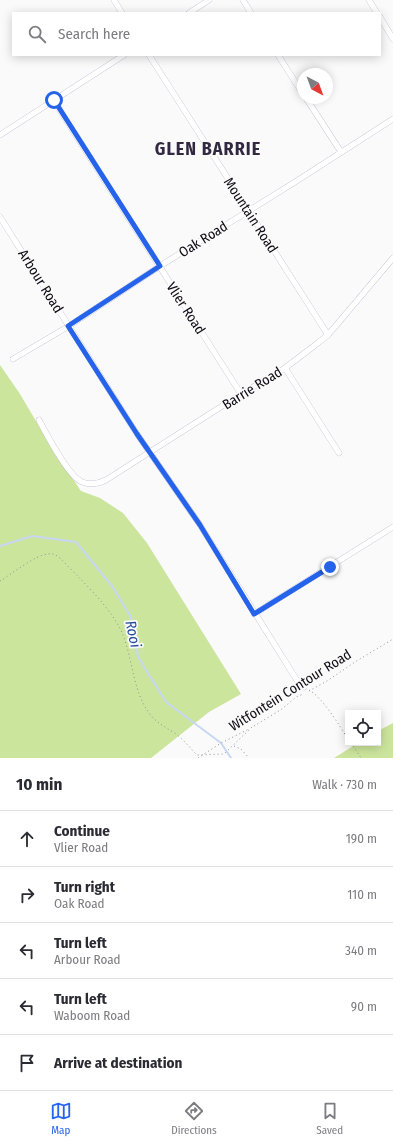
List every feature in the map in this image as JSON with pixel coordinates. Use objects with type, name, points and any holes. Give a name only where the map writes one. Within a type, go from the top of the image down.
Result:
[{"type":"street","points":[[114,0],[121,12]]},
{"type":"street","points":[[191,12],[209,0]]},
{"type":"street","points":[[243,0],[250,12]]},
{"type":"street","points":[[369,0],[376,12]]},
{"type":"street","points":[[381,19],[393,39]]},
{"type":"street","points":[[0,135],[122,56]]},
{"type":"street","name":"Mountain Road","points":[[150,56],[328,335]]},
{"type":"street","points":[[279,56],[297,85]]},
{"type":"street","name":"Vlier Road","points":[[54,100],[241,394]]},
{"type":"street","points":[[310,104],[341,152]]},
{"type":"street","name":"Oak Road","points":[[13,359],[68,326],[393,119]]},
{"type":"street","name":"Arbour Road","points":[[0,217],[137,434],[200,525],[254,614],[298,682],[304,687]]},
{"type":"street","name":"Barrie Road","points":[[39,420],[70,471],[78,479],[86,483],[94,484],[106,480],[241,394],[285,368],[328,335],[392,260]]},
{"type":"street","points":[[285,368],[339,453]]},
{"type":"street","points":[[254,614],[393,527]]},
{"type":"path","points":[[0,581],[40,556],[48,553],[54,554],[60,558],[110,613],[119,627],[124,637],[138,692],[148,712],[154,719],[181,738],[197,755],[224,754],[253,726]]},
{"type":"path","name":"Witfontein Contour Road","points":[[310,690],[327,682],[355,662],[393,640]]},
{"type":"path","points":[[304,687],[310,690],[321,700],[345,735]]},
{"type":"path","name":"Witfontein Contour Road","points":[[198,758],[282,709],[296,697],[303,694]]},
{"type":"path","points":[[233,746],[241,749],[248,758]]},
{"type":"path","points":[[353,746],[361,758]]},
{"type":"green space","points":[[0,365],[20,394],[50,445],[81,491],[100,498],[123,513],[147,543],[241,694],[209,712],[151,758],[0,758]]},
{"type":"green space","points":[[393,723],[393,758],[334,758],[353,746],[381,746],[381,729]]},
{"type":"waterway","name":"Rooi","points":[[0,546],[32,536],[76,542],[112,586],[131,617],[138,657],[166,702],[221,743],[231,758]]},
{"type":"district","name":"GLEN BARRIE","points":[[208,149]]},
{"type":"route","points":[[54,100],[160,266],[68,326],[137,434],[200,525],[254,614],[330,567]]}]
